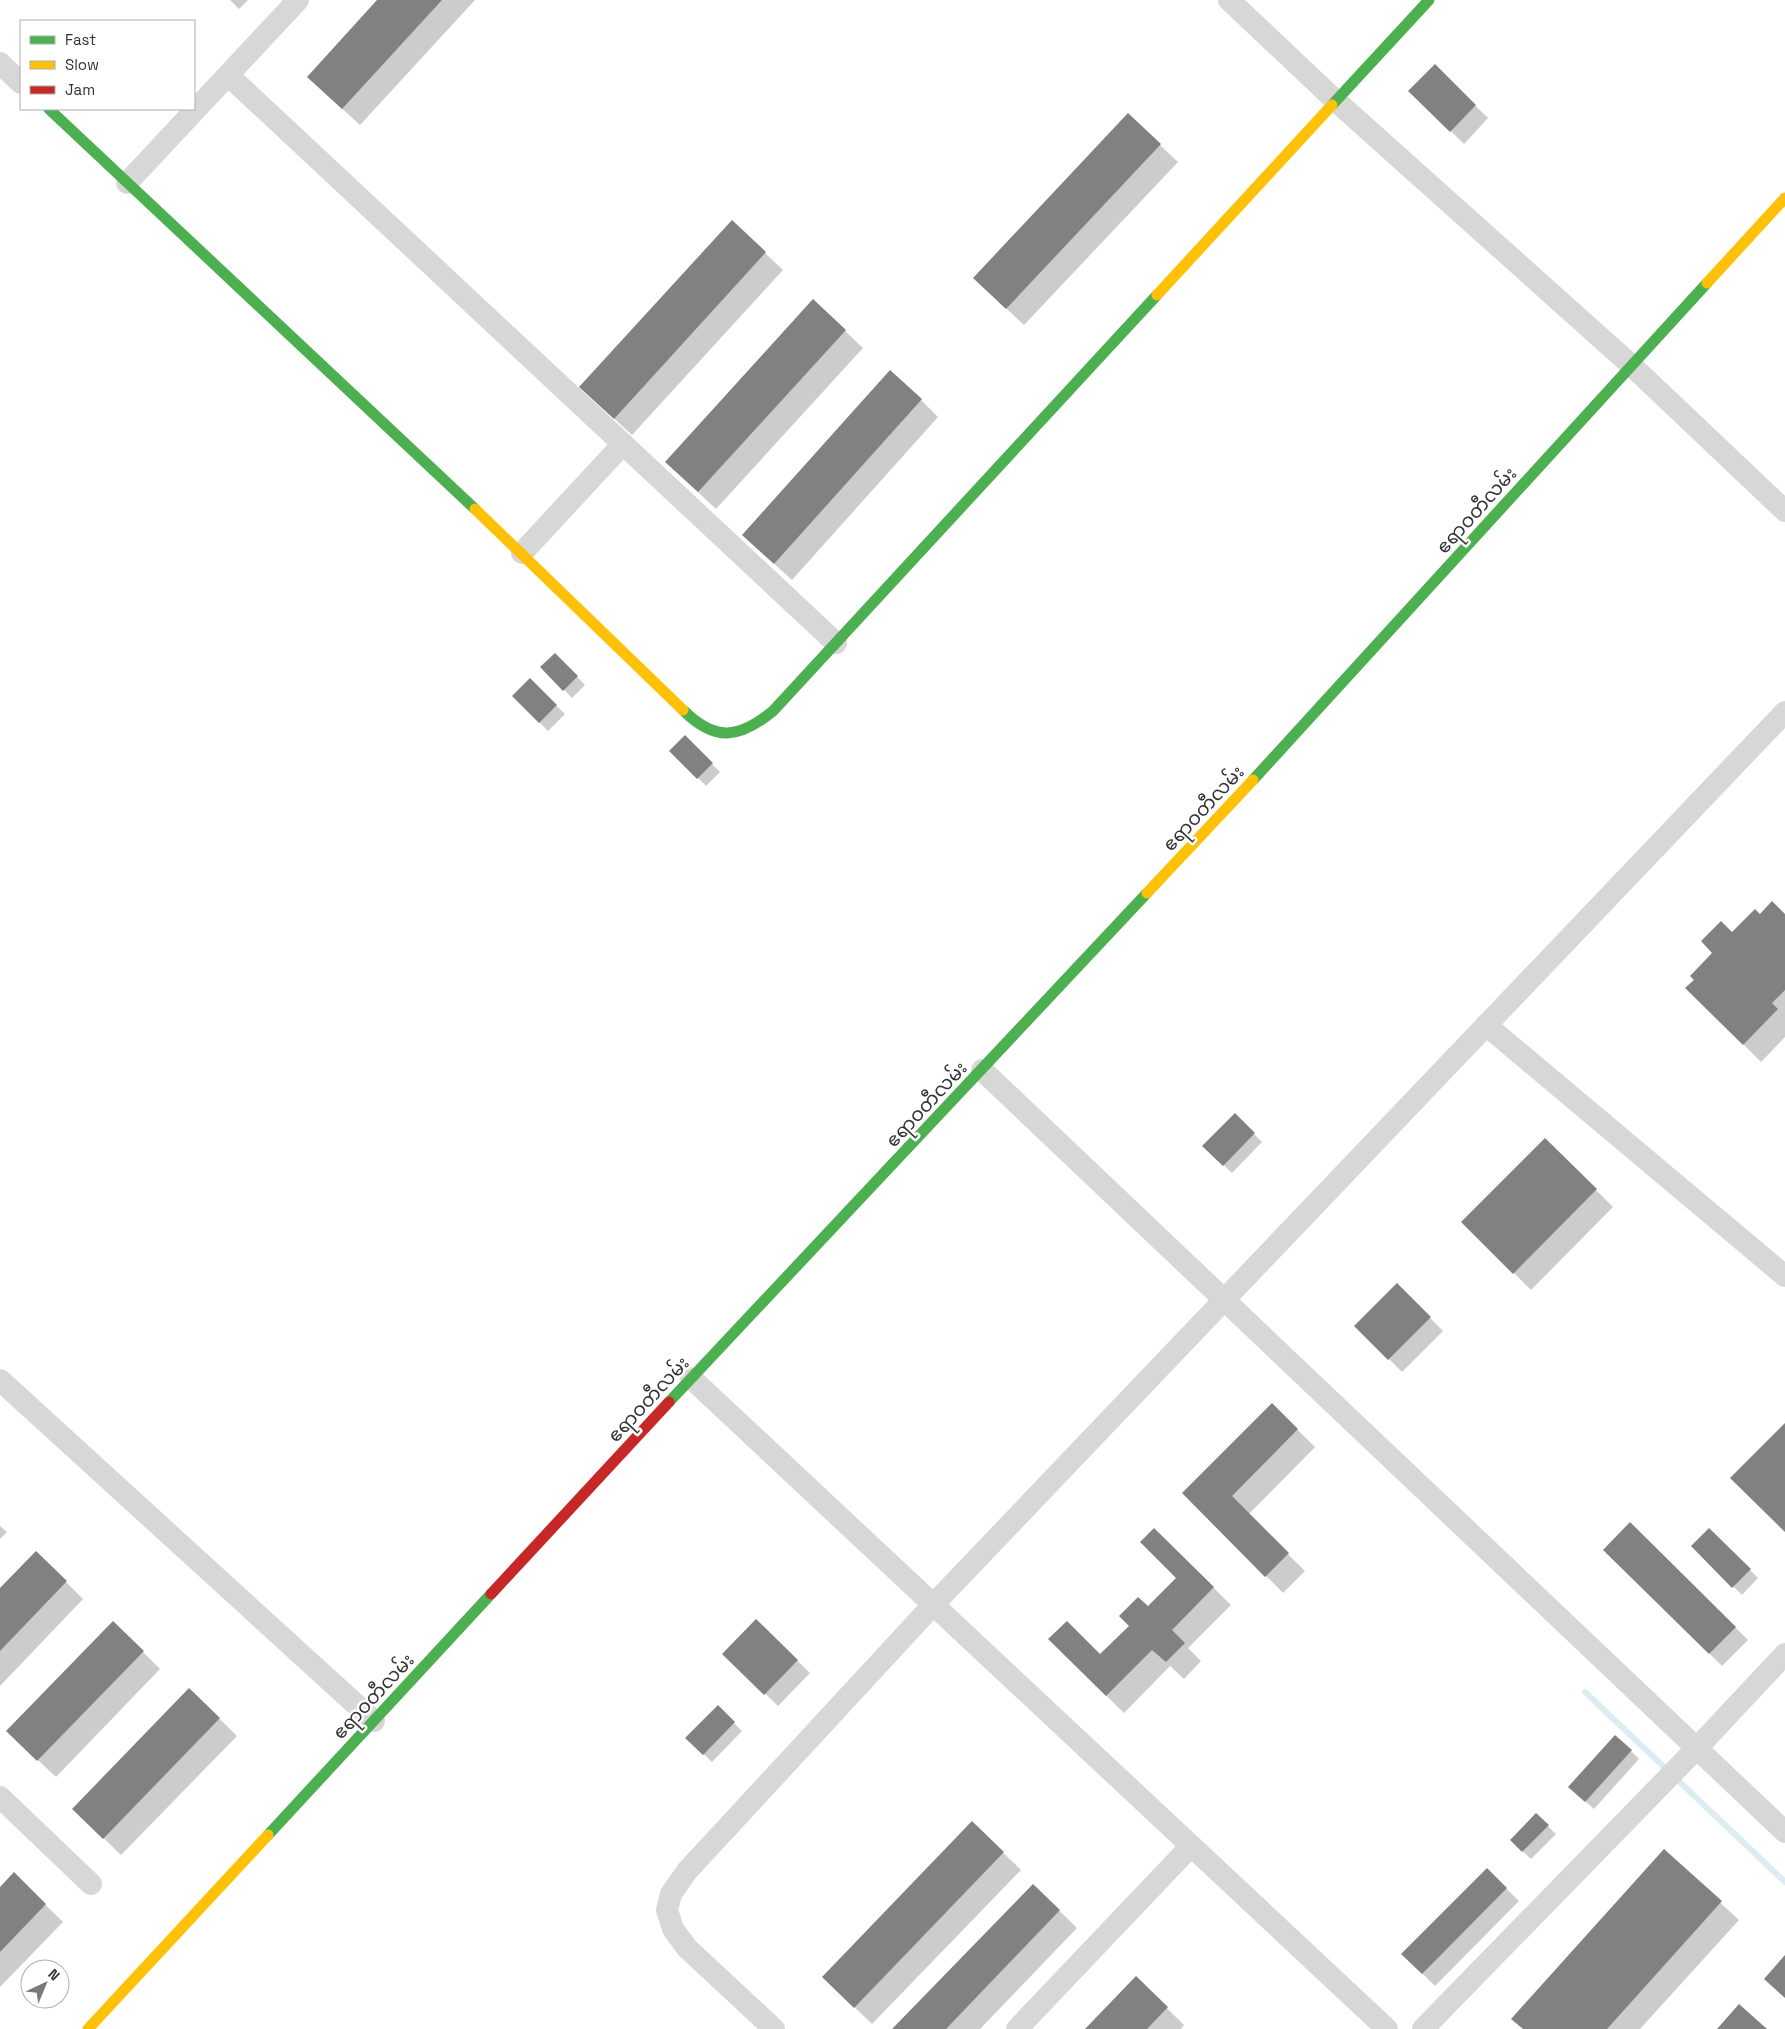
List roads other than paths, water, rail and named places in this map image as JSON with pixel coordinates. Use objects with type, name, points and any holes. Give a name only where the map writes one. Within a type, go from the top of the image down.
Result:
[{"type":"street","points":[[127,183],[298,0]]},
{"type":"street","points":[[1229,0],[1336,101],[1631,365],[1785,510]]},
{"type":"street","points":[[50,110],[522,554],[686,713],[711,731],[737,734],[754,727],[773,711],[1429,0]]},
{"type":"street","points":[[0,63],[20,82]]},
{"type":"street","points":[[228,75],[836,643]]},
{"type":"street","name":"ဧရာဝတီလမ်း","points":[[88,2029],[691,1378],[1224,812],[1785,198]]},
{"type":"street","points":[[522,554],[623,444]]},
{"type":"street","points":[[774,2029],[687,1948],[673,1929],[667,1910],[671,1894],[687,1871],[933,1604],[1785,712]]},
{"type":"street","points":[[1486,1025],[1785,1276]]},
{"type":"street","points":[[982,1070],[1785,1832]]},
{"type":"street","points":[[691,1378],[1386,2029]]},
{"type":"street","points":[[0,1380],[374,1721]]},
{"type":"street","points":[[1423,2029],[1697,1748],[1785,1654]]},
{"type":"street","points":[[0,1797],[91,1884]]},
{"type":"street","points":[[1017,2029],[1191,1846]]},
{"type":"waterway","points":[[1585,1692],[1785,1882]]}]
